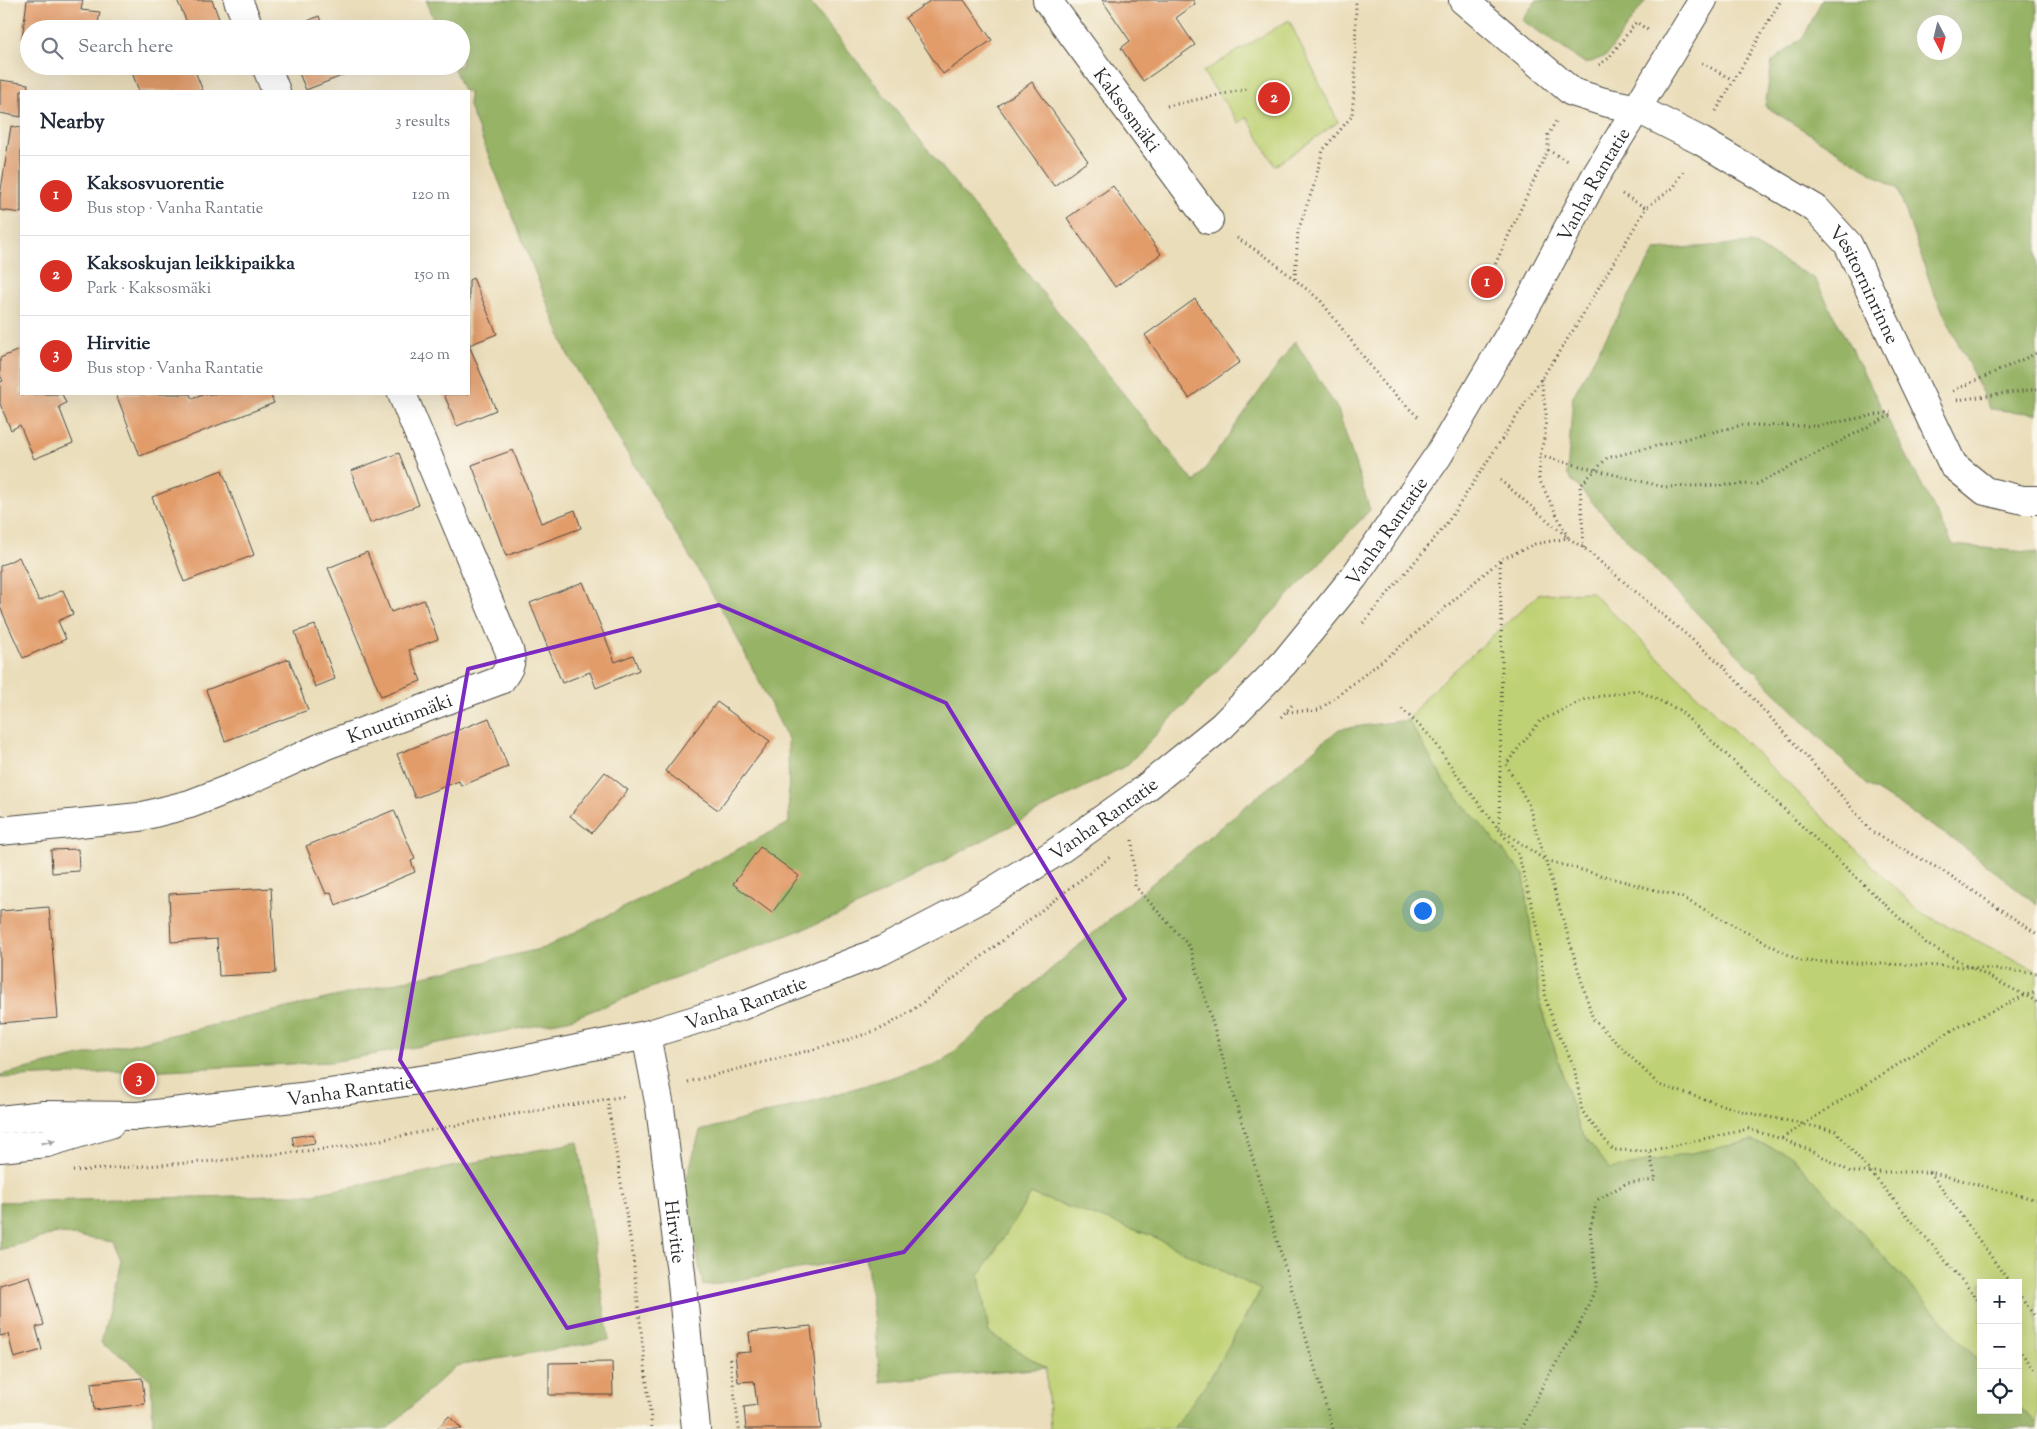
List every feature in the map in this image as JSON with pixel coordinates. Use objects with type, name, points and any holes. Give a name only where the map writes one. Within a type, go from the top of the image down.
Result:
[{"type":"street","points":[[238,0],[246,20]]},
{"type":"street","name":"Kaksosmäki","points":[[1048,0],[1209,220]]},
{"type":"street","name":"Vesitorninrinne","points":[[1462,0],[1572,92],[1604,102],[1638,108],[1701,141],[1816,209],[1848,244],[1953,465],[1985,491],[2023,500],[2037,500]]},
{"type":"street","name":"Vanha Rantatie","points":[[0,1120],[44,1115],[138,1116],[301,1097],[440,1076],[646,1035],[741,1006],[881,951],[975,902],[1055,854],[1142,791],[1222,726],[1284,662],[1354,577],[1438,456],[1531,298],[1595,177],[1703,0]]},
{"type":"street","points":[[270,75],[276,90]]},
{"type":"street","name":"Knuutinmäki","points":[[0,831],[138,816],[190,804],[234,787],[324,746],[501,680],[509,668],[512,659],[510,650],[402,395]]},
{"type":"street","name":"Hirvitie","points":[[646,1035],[657,1091],[682,1273],[696,1429]]},
{"type":"street","name":"Vanha Rantatie","points":[[0,1148],[47,1143],[138,1116]]},
{"type":"path","points":[[1295,279],[1298,231],[1314,185],[1323,150],[1352,116],[1355,76],[1356,0]]},
{"type":"path","points":[[1356,630],[1445,526],[1574,329],[1646,208],[1674,187],[1733,80],[1781,0]]},
{"type":"path","points":[[1132,113],[1247,89]]},
{"type":"path","points":[[1487,282],[1548,150]]},
{"type":"path","points":[[1209,220],[1268,258],[1320,300],[1386,386],[1418,417]]},
{"type":"path","points":[[1924,404],[2037,353]]},
{"type":"path","points":[[1541,379],[1546,414],[1539,479],[1568,538]]},
{"type":"path","points":[[1924,404],[2037,389]]},
{"type":"path","points":[[1540,456],[1595,470],[1664,487],[1757,484],[1900,410],[1817,426],[1742,425],[1607,458],[1595,470],[1580,486],[1584,548]]},
{"type":"path","points":[[1500,480],[1568,538],[1584,548],[1722,665],[1830,781],[1871,831],[1948,874],[2037,934]]},
{"type":"path","points":[[1287,712],[1319,710],[1400,646],[1500,560],[1535,544],[1568,538]]},
{"type":"path","points":[[1499,828],[1502,662],[1500,560]]},
{"type":"path","points":[[1977,1298],[1836,1131],[1745,1112],[1659,1085],[1593,1019],[1528,803],[1506,764],[1540,721],[1585,699],[1637,690],[1679,710],[1928,945],[2026,995],[2037,1003]]},
{"type":"path","points":[[1279,718],[1293,704]]},
{"type":"path","points":[[1402,709],[1432,738],[1456,774],[1518,854],[1537,924],[1546,1001],[1556,1029],[1574,1066],[1582,1111],[1613,1150],[1649,1151],[1748,1129],[1782,1139],[1812,1151],[1851,1172],[1930,1172],[2037,1200]]},
{"type":"path","points":[[1499,828],[1545,860],[1681,897],[1800,961],[1970,967],[2037,973]]},
{"type":"path","points":[[1124,846],[1139,834]]},
{"type":"path","points":[[1132,840],[1135,886],[1190,947],[1332,1429]]},
{"type":"path","points":[[72,1172],[216,1161],[350,1146],[509,1115],[657,1091],[845,1041],[883,1028],[913,1010],[1116,852]]},
{"type":"path","points":[[1782,1139],[1954,1029],[2026,995],[2037,992]]},
{"type":"path","points":[[607,1099],[632,1249],[652,1429]]},
{"type":"path","points":[[1522,1429],[1544,1383],[1579,1326],[1597,1285],[1590,1230],[1597,1200],[1627,1183],[1656,1180],[1649,1151]]},
{"type":"path","points":[[1930,1172],[2007,1279]]},
{"type":"path","points":[[2022,1299],[2037,1319]]},
{"type":"path","points":[[2022,1354],[2037,1372]]},
{"type":"path","points":[[730,1359],[738,1429]]},
{"type":"highlighted area","points":[[719,605],[946,703],[1125,999],[904,1252],[567,1328],[400,1060],[468,669]]},
{"type":"green space","points":[[426,0],[808,0],[1195,483],[1295,341],[1338,410],[1370,510],[1127,765],[842,914],[568,1020],[331,1062],[0,1078],[0,1075],[544,948],[789,823],[788,739],[729,622],[568,355],[470,109],[470,90],[463,90],[457,75],[470,75],[470,20],[434,20]]},
{"type":"green space","points":[[1536,0],[1646,0],[1606,56],[1586,64],[1522,20]]},
{"type":"green space","points":[[1822,0],[2037,0],[2037,414],[1990,409],[1933,291],[1898,189],[1765,106],[1772,62],[1804,36]]},
{"type":"green space","points":[[1289,20],[1338,122],[1275,166],[1247,117],[1239,123],[1203,72]]},
{"type":"green space","points":[[1751,243],[1815,279],[1953,545],[2037,553],[2037,904],[1956,841],[1866,784],[1663,579],[1567,475],[1573,396],[1655,250]]},
{"type":"green space","points":[[1591,592],[1920,912],[2037,971],[2037,1424],[2022,1408],[2022,1279],[1977,1279],[1977,1359],[1791,1155],[1752,1141],[1610,1170],[1579,1129],[1539,998],[1524,875],[1445,783],[1408,720],[1426,696],[1539,594]]},
{"type":"green space","points":[[1408,720],[1445,783],[1524,875],[1539,998],[1579,1129],[1610,1169],[1753,1141],[1791,1155],[1977,1359],[1977,1414],[2022,1414],[2022,1408],[2037,1424],[2037,1429],[1173,1429],[1210,1378],[1261,1290],[1150,1235],[1031,1194],[979,1276],[989,1333],[1046,1368],[881,1382],[866,1257],[703,1286],[684,1188],[700,1131],[820,1099],[942,1062],[1143,891],[1339,729]]},
{"type":"green space","points":[[578,1142],[609,1340],[456,1366],[387,1429],[153,1429],[151,1380],[127,1360],[101,1343],[121,1261],[113,1242],[57,1233],[0,1250],[0,1202],[314,1194]]},
{"type":"green space","points":[[1031,1194],[1150,1235],[1261,1290],[1210,1378],[1173,1429],[1050,1429],[1046,1368],[989,1333],[979,1276]]},
{"type":"building","points":[[27,0],[83,0],[81,10],[100,12],[99,20],[24,20]]},
{"type":"building","points":[[177,0],[212,0],[220,20],[186,20]]},
{"type":"building","points":[[931,0],[964,0],[992,40],[943,74],[905,18]]},
{"type":"building","points":[[1102,0],[1193,0],[1195,4],[1176,18],[1195,45],[1143,81],[1121,48],[1130,41]]},
{"type":"building","points":[[319,16],[321,20],[310,20]]},
{"type":"building","points":[[133,75],[197,75],[203,90],[139,90]]},
{"type":"building","points":[[300,75],[344,75],[306,90]]},
{"type":"building","points":[[0,80],[28,84],[27,90],[20,90],[20,117],[0,113]]},
{"type":"building","points":[[1032,82],[1088,161],[1054,186],[998,106]]},
{"type":"building","points":[[11,126],[20,128],[20,213],[0,210],[0,196]]},
{"type":"building","points":[[1113,186],[1161,254],[1115,287],[1067,218]]},
{"type":"building","points":[[473,278],[497,334],[470,345],[470,280]]},
{"type":"building","points":[[1195,299],[1240,362],[1189,398],[1145,335]]},
{"type":"building","points":[[470,347],[496,410],[457,426],[444,395],[470,395]]},
{"type":"building","points":[[20,349],[20,395],[62,395],[66,403],[59,407],[73,443],[34,459],[20,425],[11,430],[0,404],[0,382],[3,381],[0,375],[0,358]]},
{"type":"building","points":[[116,395],[190,395],[192,399],[202,395],[270,395],[274,403],[140,456]]},
{"type":"building","points":[[513,450],[541,523],[575,510],[581,528],[506,556],[472,465]]},
{"type":"building","points":[[399,453],[419,505],[370,523],[351,471]]},
{"type":"building","points":[[222,470],[254,555],[184,582],[152,497]]},
{"type":"building","points":[[367,552],[391,612],[424,600],[438,639],[409,650],[421,681],[381,696],[328,568]]},
{"type":"building","points":[[19,557],[39,601],[63,590],[73,614],[58,621],[66,639],[23,658],[0,607],[0,566]]},
{"type":"building","points":[[583,582],[615,662],[633,655],[639,670],[596,688],[590,672],[562,683],[530,603]]},
{"type":"building","points":[[315,625],[335,679],[315,687],[295,632]]},
{"type":"building","points":[[289,659],[308,710],[225,741],[206,690]]},
{"type":"building","points":[[717,702],[770,741],[718,810],[665,771]]},
{"type":"building","points":[[489,718],[508,767],[461,786],[459,781],[415,798],[397,754]]},
{"type":"building","points":[[605,772],[628,790],[592,833],[570,816]]},
{"type":"building","points":[[394,810],[415,859],[411,861],[415,872],[336,905],[331,892],[326,894],[306,846]]},
{"type":"building","points":[[760,847],[799,876],[772,913],[733,884]]},
{"type":"building","points":[[78,849],[79,871],[52,873],[51,850]]},
{"type":"building","points":[[271,888],[276,973],[219,976],[217,939],[171,942],[169,894]]},
{"type":"building","points":[[49,907],[58,1018],[0,1023],[0,911]]},
{"type":"building","points":[[313,1134],[315,1143],[294,1146],[292,1137]]},
{"type":"building","points":[[30,1276],[44,1325],[36,1327],[42,1350],[14,1358],[8,1334],[0,1336],[0,1285]]},
{"type":"building","points":[[811,1326],[821,1429],[746,1429],[744,1407],[757,1405],[754,1381],[738,1382],[735,1353],[751,1352],[749,1332]]},
{"type":"building","points":[[612,1362],[613,1395],[549,1395],[549,1363]]},
{"type":"building","points":[[142,1378],[145,1404],[94,1410],[91,1383]]},
{"type":"building","points":[[449,1416],[462,1429],[437,1429]]},
{"type":"place","name":"Kaksoskujan leikkipaikka","points":[[1274,98]]},
{"type":"place","name":"Kaksosvuorentie","points":[[1487,282]]},
{"type":"place","name":"Hirvitie","points":[[139,1079]]}]
